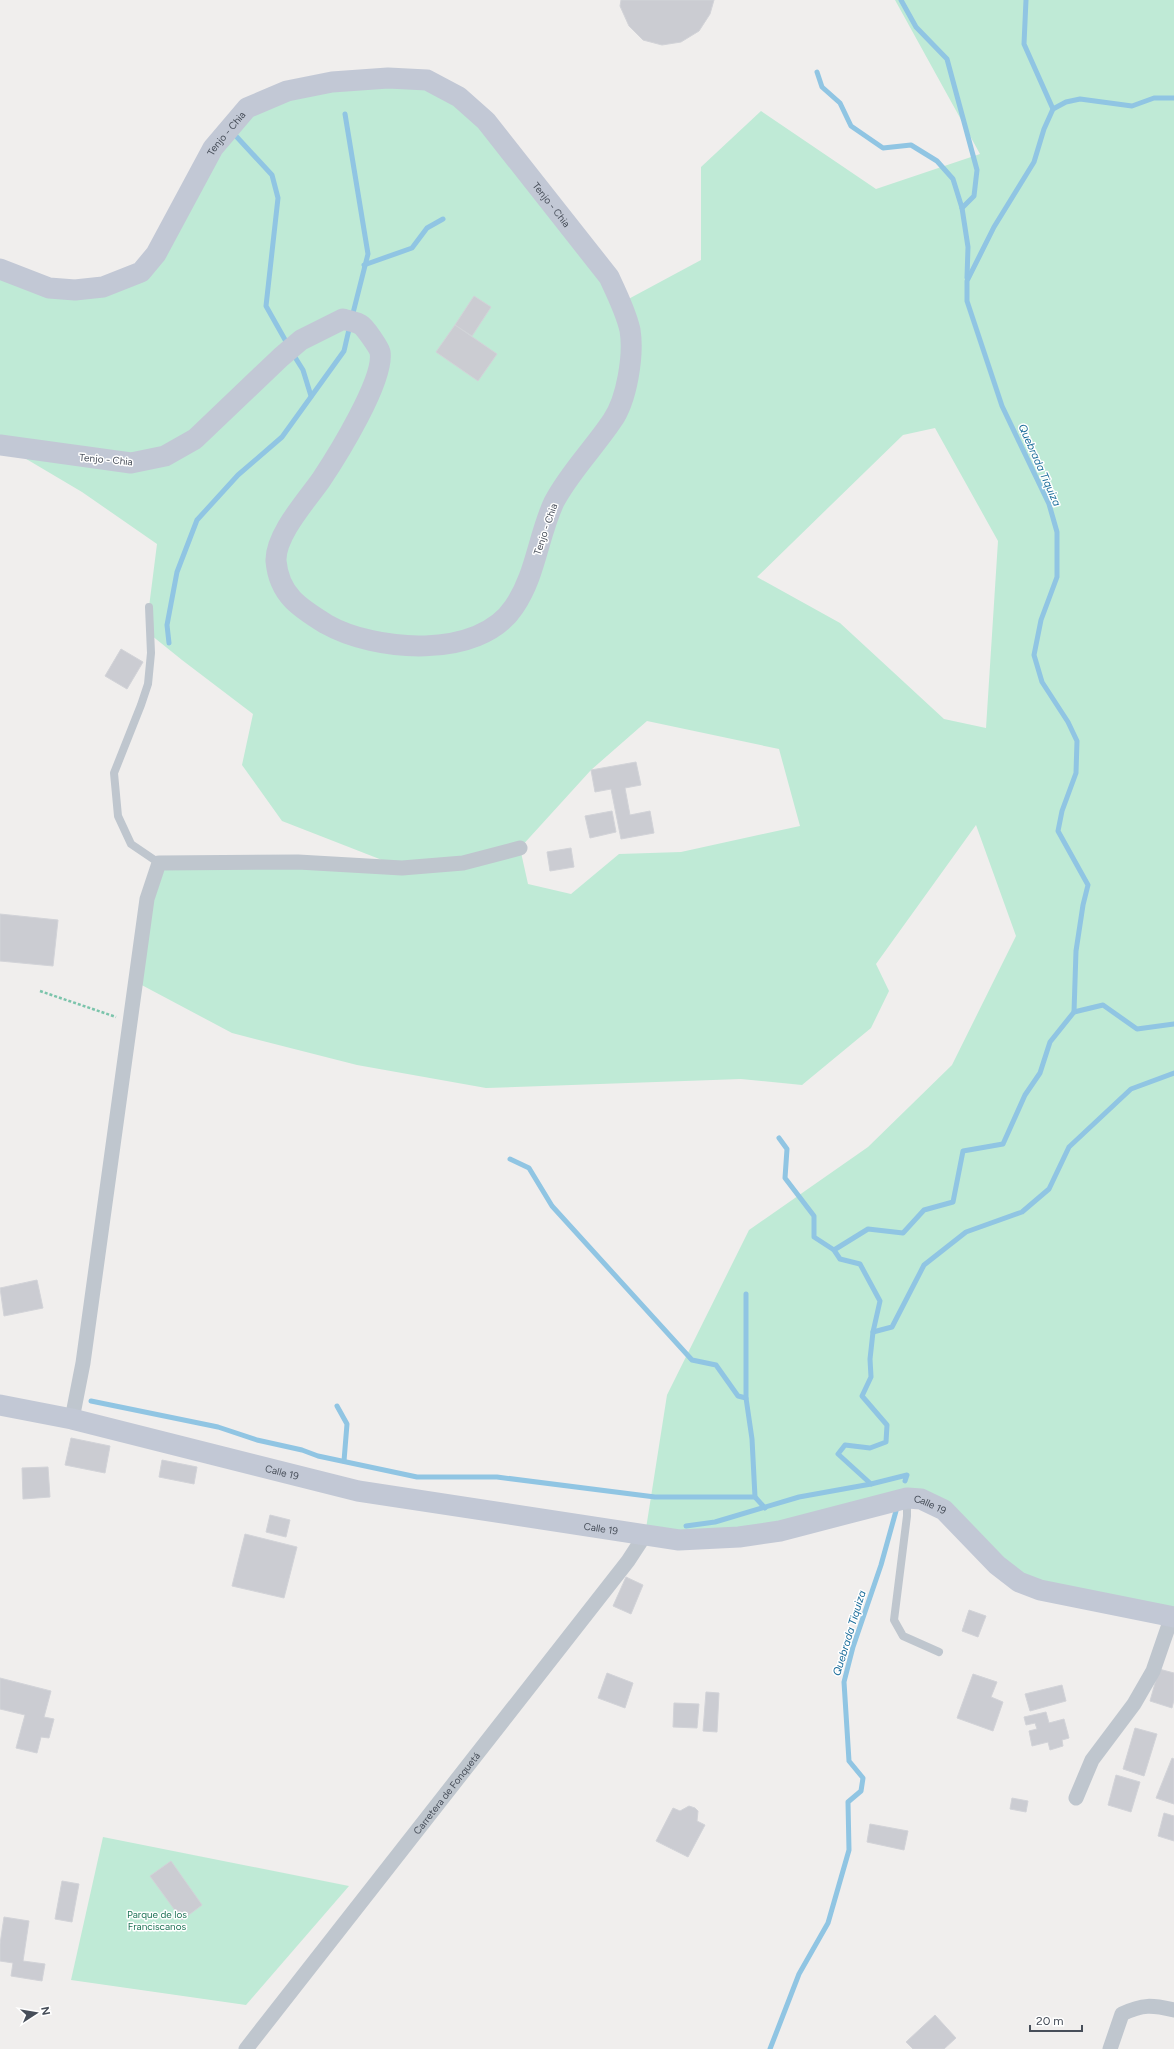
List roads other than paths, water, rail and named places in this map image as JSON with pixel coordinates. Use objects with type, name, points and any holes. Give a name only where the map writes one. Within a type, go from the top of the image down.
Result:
[{"type":"street","name":"Tenjo - Chia","points":[[0,269],[49,288],[75,290],[102,287],[140,272],[156,254],[213,148],[247,108],[287,91],[332,82],[388,78],[427,80],[459,97],[486,121],[609,278],[621,303],[630,330],[631,357],[625,390],[614,419],[554,501],[527,585],[513,609],[498,624],[476,637],[446,644],[398,646],[357,637],[328,625],[293,602],[285,591],[279,578],[276,558],[280,542],[287,528],[324,477],[362,409],[378,375],[380,352],[363,326],[344,319],[301,340],[280,357],[195,439],[165,456],[131,463],[0,445]]},
{"type":"street","points":[[72,1419],[83,1363],[147,899],[158,863],[298,862],[402,868],[463,863],[520,848]]},
{"type":"street","name":"Calle 19","points":[[0,1405],[72,1419],[358,1491],[679,1540],[739,1537],[780,1531],[907,1498],[921,1499],[944,1510],[997,1565],[1019,1582],[1040,1590],[1173,1617]]},
{"type":"street","name":"Carretera de Fonquetá","points":[[246,2049],[618,1574],[645,1535]]},
{"type":"street","points":[[1076,1798],[1092,1760],[1134,1704],[1153,1671],[1173,1617]]},
{"type":"street","points":[[1110,2049],[1122,2014],[1136,2008],[1151,2005],[1174,2010]]},
{"type":"lane","points":[[149,606],[152,653],[148,684],[114,773],[118,816],[131,844],[158,863]]},
{"type":"lane","points":[[907,1498],[907,1516],[894,1620],[903,1636],[938,1652]]},
{"type":"waterway","points":[[901,0],[916,27],[947,59],[977,170],[974,196],[962,208]]},
{"type":"waterway","name":"Quebrada Tiquiza","points":[[905,1481],[907,1475],[871,1484],[838,1454],[845,1445],[870,1448],[886,1442],[887,1425],[862,1396],[871,1377],[870,1359],[873,1332],[880,1301],[860,1264],[840,1259],[834,1250],[868,1229],[903,1233],[924,1210],[953,1202],[963,1151],[1003,1144],[1025,1095],[1040,1073],[1050,1042],[1074,1012],[1076,951],[1083,905],[1088,885],[1058,831],[1062,811],[1076,773],[1077,741],[1068,722],[1042,682],[1034,655],[1041,620],[1057,577],[1057,532],[1049,504],[1002,406],[967,301],[967,281],[994,227],[1034,162],[1044,129],[1053,109],[1024,44],[1026,0]]},
{"type":"waterway","points":[[817,72],[822,87],[840,103],[851,126],[883,148],[911,145],[937,161],[953,179],[962,208],[968,247],[967,278]]},
{"type":"waterway","points":[[1053,109],[1066,102],[1080,99],[1132,106],[1154,98],[1174,98]]},
{"type":"waterway","points":[[345,114],[368,254],[352,317]]},
{"type":"waterway","points":[[235,135],[272,175],[278,198],[266,306],[288,345]]},
{"type":"waterway","points":[[364,265],[412,248],[427,228],[443,219]]},
{"type":"waterway","points":[[169,643],[167,625],[177,572],[197,520],[238,475],[282,437],[344,351],[350,325]]},
{"type":"waterway","points":[[293,354],[303,370],[311,396]]},
{"type":"waterway","points":[[1074,1012],[1103,1005],[1137,1029],[1174,1024]]},
{"type":"waterway","points":[[873,1332],[892,1327],[924,1265],[966,1232],[1022,1212],[1049,1189],[1069,1147],[1131,1089],[1174,1073]]},
{"type":"waterway","points":[[779,1138],[787,1149],[785,1178],[814,1216],[814,1237],[834,1250]]},
{"type":"waterway","points":[[510,1159],[529,1168],[552,1206],[692,1360],[716,1365],[738,1396],[746,1398],[752,1439],[755,1497],[765,1508]]},
{"type":"waterway","points":[[746,1294],[746,1398]]},
{"type":"waterway","points":[[91,1401],[218,1427],[257,1440],[302,1450],[318,1456],[417,1477],[497,1477],[655,1497],[755,1497]]},
{"type":"waterway","points":[[337,1406],[347,1424],[344,1461]]},
{"type":"waterway","points":[[686,1526],[715,1522],[799,1497],[871,1484]]},
{"type":"waterway","name":"Quebrada Tiquiza","points":[[770,2049],[799,1974],[828,1923],[849,1850],[848,1802],[861,1791],[863,1778],[849,1761],[844,1682],[853,1647],[881,1565],[896,1511]]},
{"type":"park label","name":"Parque de los Franciscanos","points":[[157,1920]]}]
